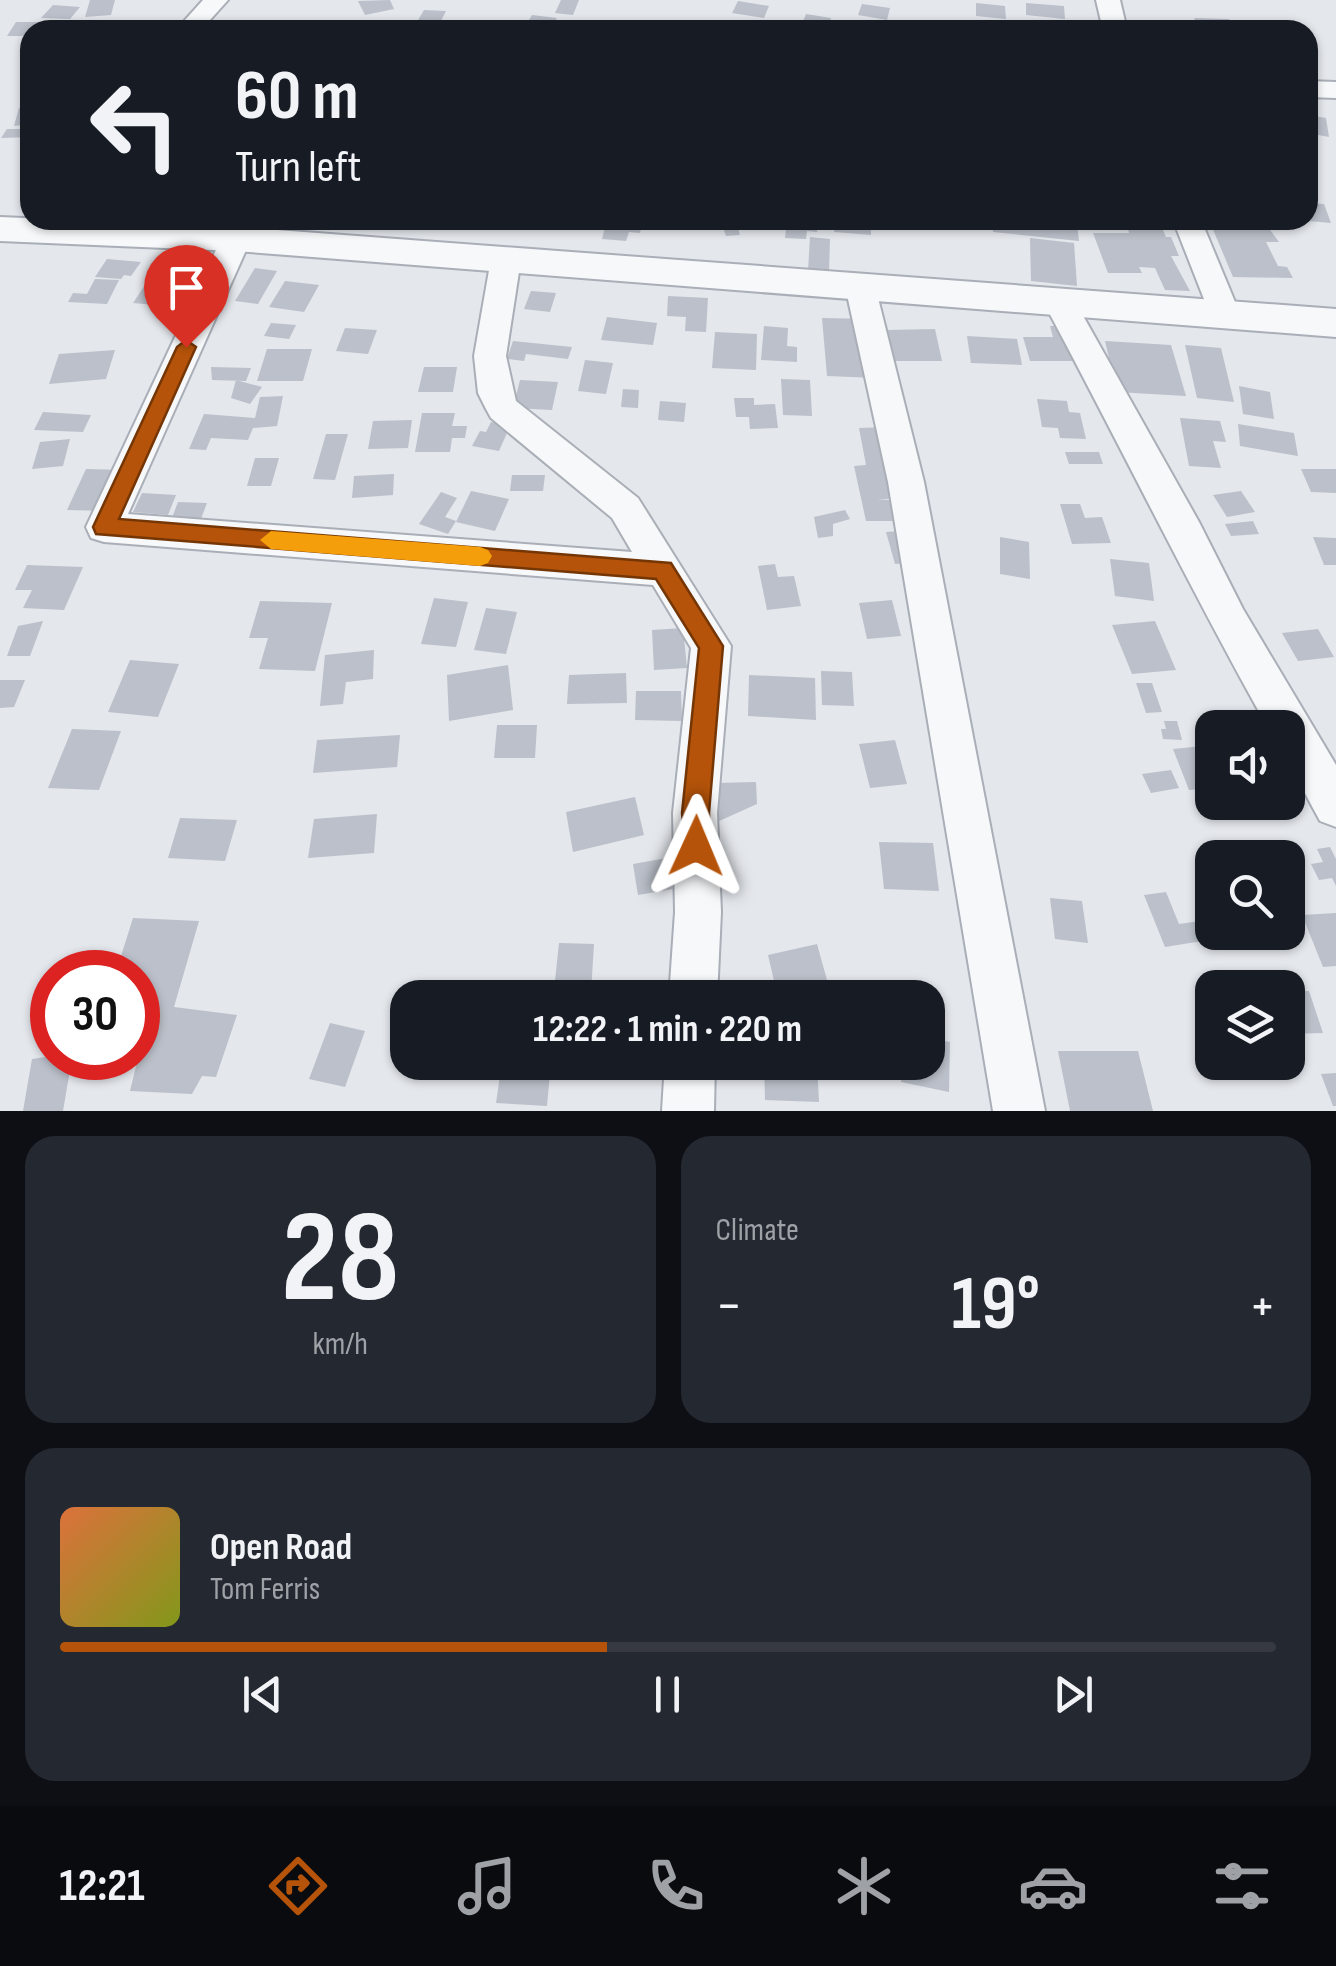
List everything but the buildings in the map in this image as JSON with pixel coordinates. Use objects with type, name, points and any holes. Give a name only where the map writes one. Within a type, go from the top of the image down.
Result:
[{"type":"street","points":[[197,20],[216,0]]},
{"type":"street","points":[[125,230],[862,290],[1336,323]]},
{"type":"street","points":[[1190,230],[1224,314]]},
{"type":"street","points":[[236,240],[104,527],[663,570]]},
{"type":"street","points":[[506,259],[489,369],[492,393],[503,409],[625,508],[711,646],[695,813],[698,912],[695,980]]},
{"type":"street","points":[[862,290],[906,482],[1019,1111]]},
{"type":"street","points":[[1061,305],[1186,533],[1229,621],[1336,806]]},
{"type":"street","points":[[688,1111],[689,1080]]},
{"type":"slow traffic","points":[[271,540],[480,556]]},
{"type":"route","points":[[186,347],[104,527],[663,570],[711,646],[695,813],[696,846]]}]
